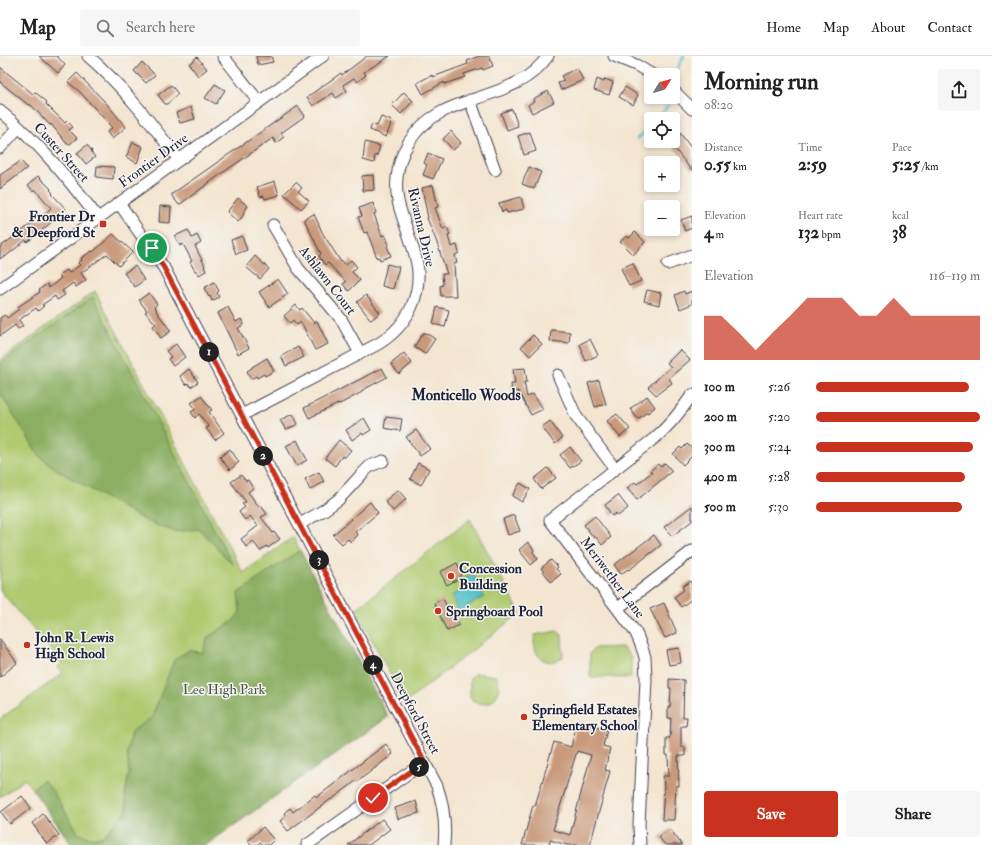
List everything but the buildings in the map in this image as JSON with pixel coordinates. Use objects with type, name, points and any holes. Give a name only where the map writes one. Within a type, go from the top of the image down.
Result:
[{"type":"street","points":[[88,56],[126,93],[179,160]]},
{"type":"street","points":[[223,56],[259,102]]},
{"type":"street","name":"Frontier Drive","points":[[0,289],[323,56]]},
{"type":"street","name":"Rivanna Drive","points":[[242,415],[382,341],[397,329],[409,311],[417,291],[419,274],[414,246],[400,212],[397,193],[398,172],[404,151],[415,133],[430,118],[447,108],[518,82],[536,70],[548,56]]},
{"type":"street","points":[[614,56],[644,70]]},
{"type":"street","points":[[680,97],[692,109]]},
{"type":"street","points":[[470,100],[495,170]]},
{"type":"street","name":"Custer Street","points":[[0,111],[20,127],[64,174],[98,218]]},
{"type":"street","points":[[0,148],[20,127]]},
{"type":"street","name":"Deepford Street","points":[[119,203],[164,268],[437,786],[443,806],[445,831],[444,845]]},
{"type":"street","name":"Ashlawn Court","points":[[273,225],[298,268],[341,319],[360,353]]},
{"type":"street","points":[[668,264],[692,255]]},
{"type":"street","points":[[558,375],[576,416],[615,469]]},
{"type":"street","name":"Meriwether Lane","points":[[640,845],[639,825],[646,667],[641,645],[636,633],[618,608],[550,520],[669,426],[681,413],[692,395]]},
{"type":"street","points":[[300,524],[338,500],[370,466],[383,461]]},
{"type":"street","points":[[618,608],[692,551]]},
{"type":"street","points":[[307,845],[407,774],[425,763]]},
{"type":"green space","name":"Lee High Park","points":[[95,291],[243,573],[293,537],[388,717],[223,832],[72,845],[25,779],[0,797],[0,719],[63,673],[58,667],[62,663],[0,590],[0,360]]},
{"type":"green space","points":[[93,297],[233,565],[199,529],[175,532],[146,521],[57,470],[40,457],[0,393],[0,364]]},
{"type":"green space","name":"Springboard Pool","points":[[470,519],[520,613],[405,703],[356,609]]},
{"type":"green space","points":[[300,550],[388,717],[206,845],[72,845],[32,789],[43,780],[52,790],[79,834],[93,838],[102,837],[127,810],[125,794],[129,773],[127,752],[131,732],[152,717],[174,660],[189,650],[202,653],[208,637],[233,621],[240,612],[238,593]]},
{"type":"green space","points":[[557,631],[562,635],[563,657],[557,661],[545,661],[537,654],[534,642],[535,635]]},
{"type":"green space","points":[[622,647],[631,657],[631,678],[590,677],[590,653],[595,648]]},
{"type":"green space","points":[[475,673],[496,676],[499,683],[499,690],[497,696],[488,703],[482,704],[470,698],[470,678]]},
{"type":"water","points":[[473,574],[484,597],[467,606],[469,611],[461,616],[451,596],[467,588],[462,579]]},
{"type":"waterway","points":[[678,68],[684,56]]},
{"type":"waterway","points":[[663,112],[668,106]]},
{"type":"waterway","points":[[637,139],[644,132]]},
{"type":"place","name":"Frontier Dr & Deepford St","points":[[103,224]]},
{"type":"place","name":"Concession Building","points":[[451,576]]},
{"type":"place","name":"Springboard Pool","points":[[438,611]]},
{"type":"place","name":"John R. Lewis High School","points":[[27,645]]},
{"type":"place","name":"Springfield Estates Elementary School","points":[[524,717]]},
{"type":"district","name":"Monticello Woods","points":[[466,395]]},
{"type":"route","points":[[152,248],[305,533],[425,763],[373,798]]}]
